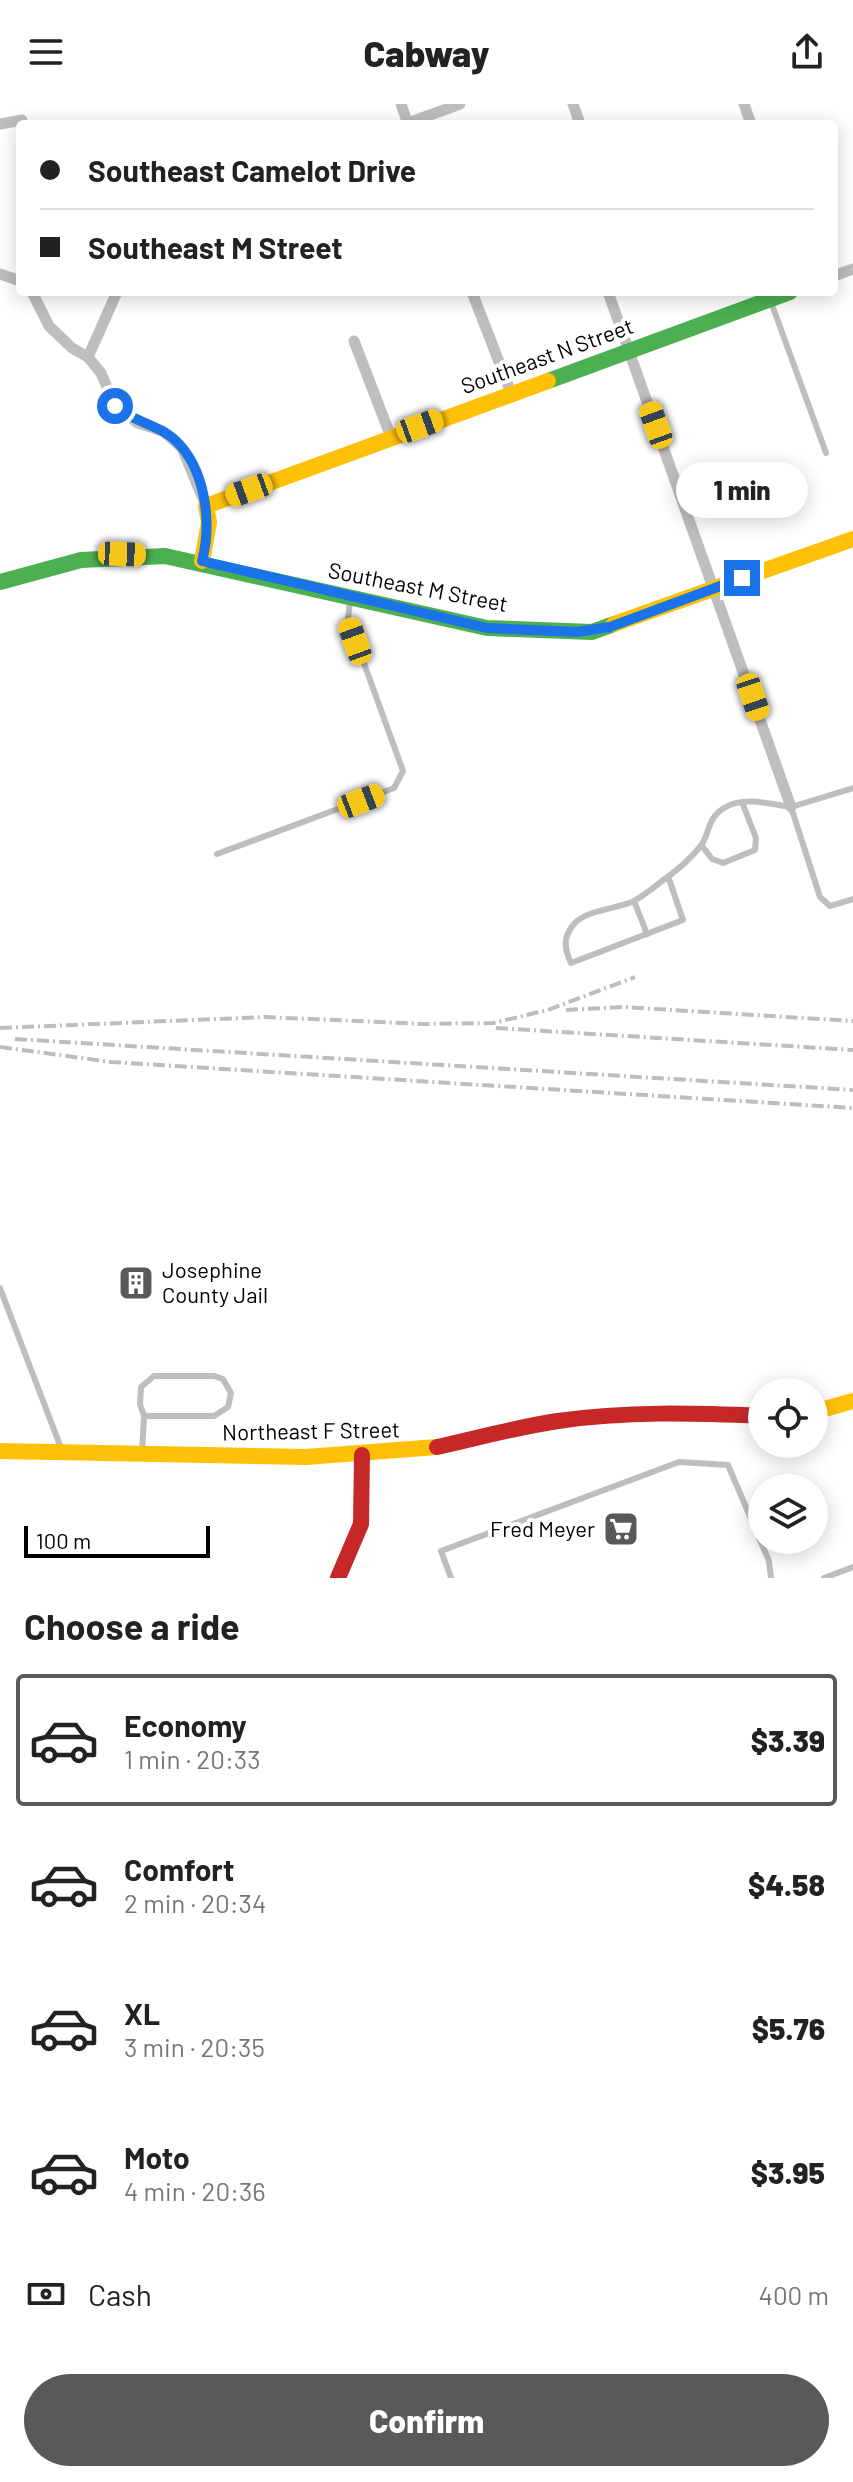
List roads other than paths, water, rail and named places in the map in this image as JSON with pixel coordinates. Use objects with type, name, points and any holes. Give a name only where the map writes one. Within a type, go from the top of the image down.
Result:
[{"type":"street","points":[[418,120],[460,104]]},
{"type":"street","points":[[0,582],[76,559],[122,554],[202,561],[209,522],[206,506],[182,448],[163,431],[138,423],[115,406],[101,373],[88,357],[55,333],[34,296]]},
{"type":"street","points":[[88,357],[115,296]]},
{"type":"street","points":[[474,296],[511,393]]},
{"type":"street","points":[[609,296],[791,807]]},
{"type":"street","name":"Southeast N Street","points":[[206,506],[779,296]]},
{"type":"street","points":[[354,341],[391,437]]},
{"type":"street","name":"Southeast M Street","points":[[202,561],[487,628],[592,632],[853,539]]},
{"type":"street","points":[[828,1408],[853,1401]]},
{"type":"street","name":"Northeast F Street","points":[[0,1451],[362,1455],[410,1452],[532,1425],[612,1415],[748,1415]]},
{"type":"street","points":[[338,1578],[361,1524],[362,1455]]},
{"type":"lane","points":[[770,299],[826,453]]},
{"type":"lane","points":[[217,854],[394,788],[401,781],[403,771],[348,619],[350,597]]},
{"type":"lane","points":[[668,876],[683,920],[571,963],[565,949],[566,934],[577,920],[634,901],[668,876],[702,846],[707,824],[725,807],[742,802],[791,807],[853,788]]},
{"type":"lane","points":[[702,846],[712,859],[723,863],[755,850],[756,838],[742,802]]},
{"type":"lane","points":[[791,807],[820,897],[830,906],[853,899]]},
{"type":"lane","points":[[634,901],[647,934]]},
{"type":"lane","points":[[0,1288],[62,1452]]},
{"type":"lane","points":[[0,1316],[9,1313]]},
{"type":"lane","points":[[142,1453],[144,1416],[141,1387],[154,1376],[214,1376],[223,1379],[231,1393],[228,1407],[214,1416],[144,1416]]},
{"type":"lane","points":[[451,1578],[441,1551],[679,1462],[728,1465],[769,1561],[771,1578]]},
{"type":"lane","points":[[824,1578],[853,1567]]},
{"type":"railway","points":[[0,1028],[265,1017],[425,1024],[493,1023],[548,1010],[635,977]]},
{"type":"railway","points":[[566,1010],[623,1007],[853,1021]]},
{"type":"railway","points":[[496,1028],[853,1050]]},
{"type":"railway","points":[[15,1039],[853,1090]]},
{"type":"railway","points":[[0,1047],[111,1062],[853,1108]]},
{"type":"place","name":"Josephine County Jail","points":[[136,1283]]},
{"type":"place","name":"Fred Meyer","points":[[621,1529]]}]
